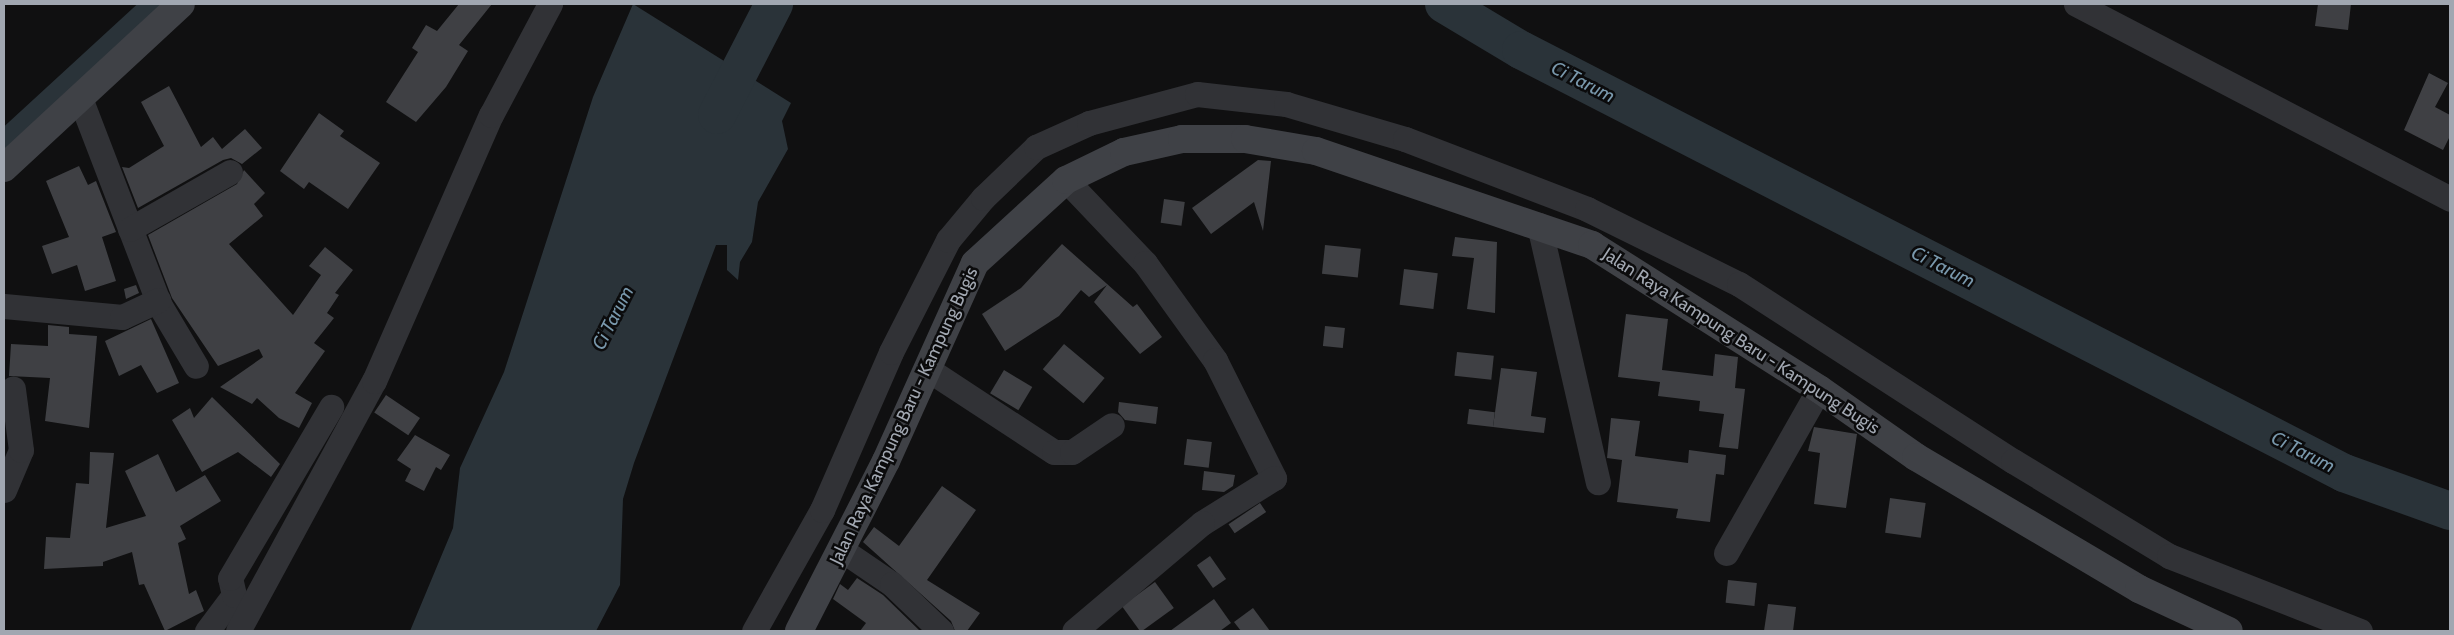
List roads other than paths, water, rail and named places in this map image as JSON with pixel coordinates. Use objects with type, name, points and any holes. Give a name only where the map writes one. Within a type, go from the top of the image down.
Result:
[{"type":"street","points":[[4,168],[181,4]]},
{"type":"street","points":[[238,631],[374,381],[491,116],[550,4]]},
{"type":"street","points":[[2076,4],[2450,199]]},
{"type":"street","points":[[754,631],[822,510],[891,352],[953,233],[1036,147],[1089,123],[1197,94],[1286,104],[1396,136],[1587,209],[1739,284],[2013,462],[2169,556],[2360,631]]},
{"type":"street","points":[[80,98],[158,300],[196,366]]},
{"type":"street","name":"Jalan Raya Kampung Baru - Kampung Bugis","points":[[799,631],[842,550],[929,370],[975,263],[1066,180],[1124,152],[1182,139],[1245,139],[1316,152],[1538,225],[1592,245],[1819,388],[1916,457],[2050,538],[2175,609],[2229,631]]},
{"type":"street","points":[[130,229],[230,172]]},
{"type":"street","points":[[1066,180],[1145,263],[1215,360],[1274,478],[1202,523],[1074,631]]},
{"type":"street","points":[[1538,225],[1598,482]]},
{"type":"street","points":[[4,306],[122,317],[158,300]]},
{"type":"street","points":[[929,370],[1054,452],[1072,452],[1112,425]]},
{"type":"street","points":[[1726,553],[1819,388]]},
{"type":"street","points":[[4,490],[21,450],[13,389]]},
{"type":"street","points":[[207,631],[234,595],[230,578],[331,407]]},
{"type":"street","points":[[842,550],[892,584],[941,631]]},
{"type":"water","points":[[633,4],[791,103],[782,121],[788,149],[758,202],[752,242],[740,262],[738,280],[727,270],[727,245],[716,245],[634,463],[623,499],[620,585],[596,631],[410,631],[453,528],[460,468],[504,372],[593,97]]},
{"type":"waterway","points":[[4,140],[152,4]]},
{"type":"waterway","name":"Ci Tarum","points":[[717,115],[774,4]]},
{"type":"waterway","name":"Ci Tarum","points":[[1444,4],[1521,50],[2344,473],[2450,511]]}]
